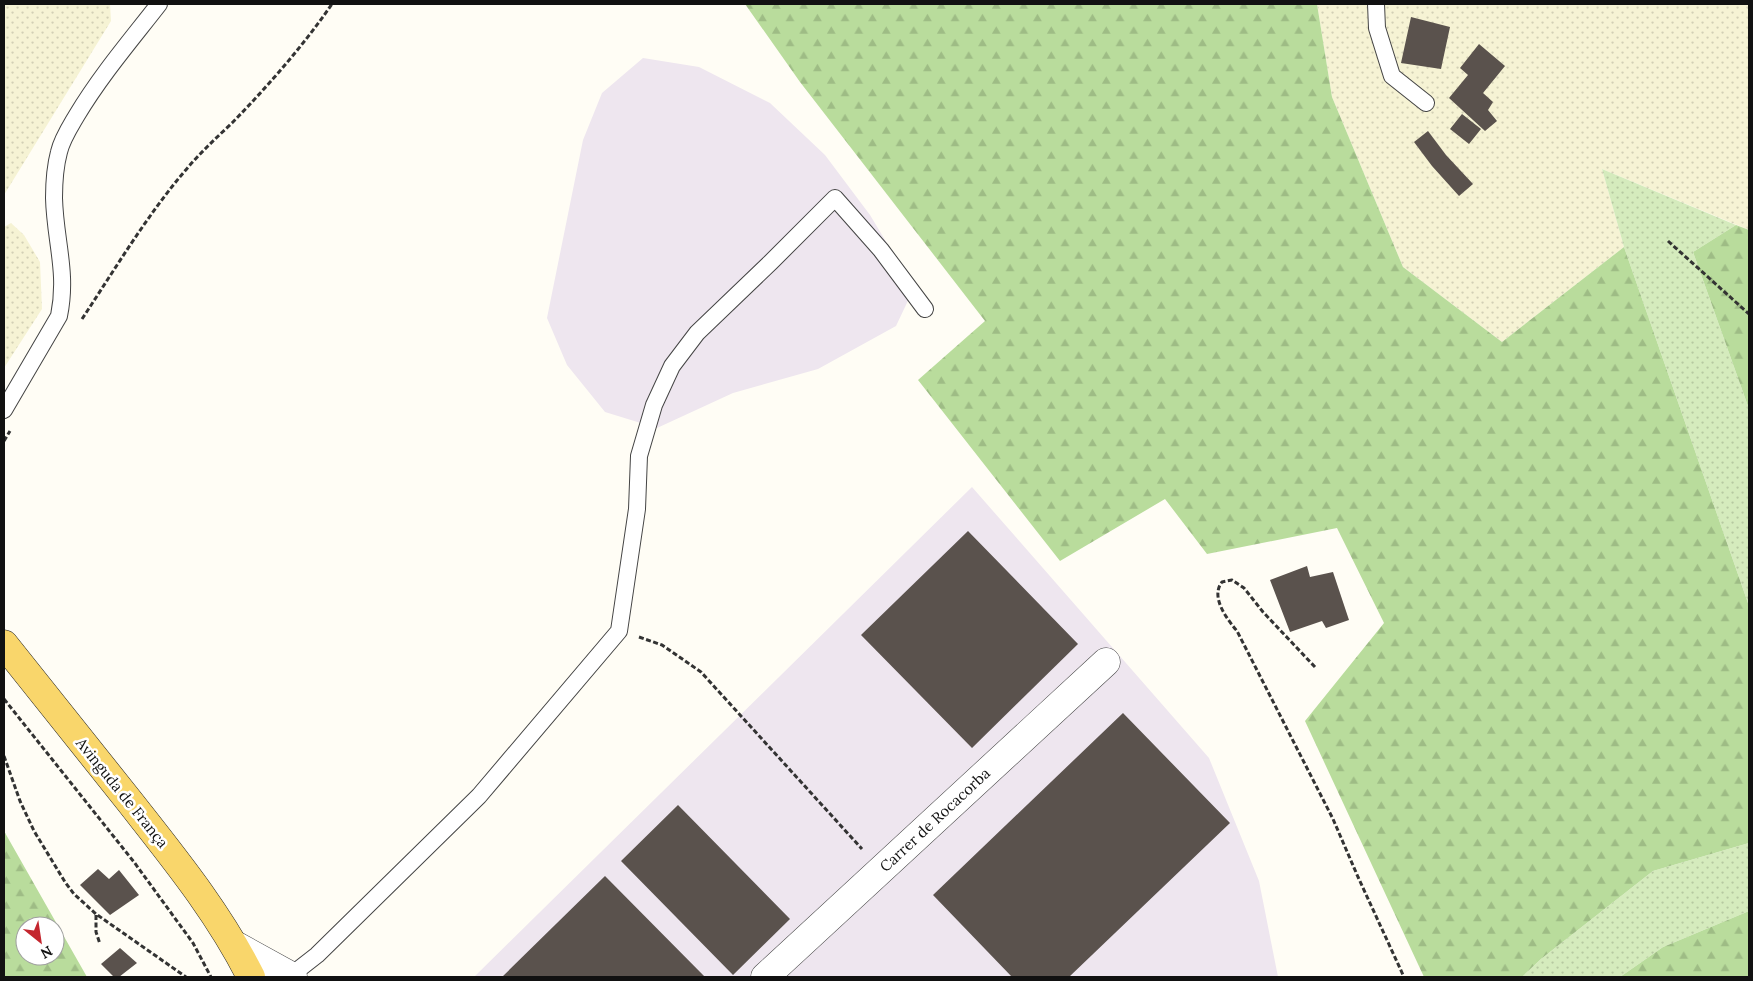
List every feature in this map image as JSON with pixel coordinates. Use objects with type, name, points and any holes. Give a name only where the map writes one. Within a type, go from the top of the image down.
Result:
[{"type":"main road","name":"Avinguda de França","points":[[4,644],[171,854],[235,945],[251,977]]},
{"type":"street","name":"Carrer de Rocacorba","points":[[764,977],[1106,662]]},
{"type":"street","name":"Avinguda de França","points":[[235,945],[292,976]]},
{"type":"lane","points":[[4,410],[59,316],[63,298],[64,283],[54,188],[59,151],[67,132],[100,79],[159,4]]},
{"type":"lane","points":[[1376,4],[1377,28],[1392,76],[1426,103]]},
{"type":"lane","points":[[292,976],[318,955],[479,796],[619,631],[637,509],[639,456],[654,405],[672,366],[697,333],[835,198],[881,250],[925,309]]},
{"type":"path","points":[[78,325],[162,198],[195,159],[269,81],[307,37],[332,4]]},
{"type":"path","points":[[1668,241],[1749,314]]},
{"type":"path","points":[[4,441],[12,427]]},
{"type":"path","points":[[1315,667],[1262,612],[1241,586],[1232,580],[1222,582],[1218,591],[1222,609],[1237,631],[1333,818],[1404,977]]},
{"type":"path","points":[[619,631],[662,645],[701,672],[881,870]]},
{"type":"path","points":[[4,699],[134,862],[193,943],[212,977]]},
{"type":"path","points":[[4,756],[20,801],[34,831],[74,894],[96,914],[186,977]]},
{"type":"path","points":[[96,914],[96,932],[100,944]]},
{"type":"shaded area","points":[[4,4],[110,4],[111,21],[4,195]]},
{"type":"shaded area","points":[[1317,4],[1749,4],[1749,230],[1602,169],[1624,247],[1502,342],[1403,267],[1332,97]]},
{"type":"shaded area","points":[[643,58],[699,67],[770,103],[825,155],[870,215],[914,288],[896,326],[818,369],[733,393],[657,428],[605,412],[567,365],[547,318],[583,140],[602,93]]},
{"type":"shaded area","points":[[11,223],[24,235],[40,262],[42,309],[4,368],[4,227]]},
{"type":"shaded area","points":[[972,487],[1209,758],[1259,881],[1278,977],[474,977]]},
{"type":"green space","points":[[745,4],[1317,4],[1332,97],[1403,267],[1502,342],[1624,247],[1749,606],[1749,843],[1653,871],[1541,959],[1522,977],[1424,977],[1305,721],[1384,623],[1337,528],[1207,554],[1165,499],[1060,561],[918,380],[985,321],[800,82]]},
{"type":"green space","points":[[1602,169],[1736,225],[1693,252],[1749,409],[1749,606],[1624,247]]},
{"type":"green space","points":[[1736,225],[1749,230],[1749,409],[1693,252]]},
{"type":"green space","points":[[4,831],[52,916],[15,916],[15,966],[65,966],[65,938],[87,977],[4,977]]},
{"type":"green space","points":[[1749,843],[1749,911],[1663,947],[1620,977],[1522,977],[1541,959],[1653,871]]},
{"type":"green space","points":[[1749,911],[1749,977],[1620,977],[1663,947]]},
{"type":"building","points":[[1411,17],[1450,27],[1441,69],[1401,63]]},
{"type":"building","points":[[1479,44],[1505,66],[1483,93],[1493,102],[1488,110],[1497,121],[1485,131],[1449,98],[1468,75],[1460,68]]},
{"type":"building","points":[[1462,114],[1481,129],[1469,144],[1450,129]]},
{"type":"building","points":[[1428,131],[1446,155],[1473,184],[1459,196],[1432,166],[1414,142]]},
{"type":"building","points":[[968,531],[1078,644],[972,748],[861,635]]},
{"type":"building","points":[[1307,566],[1310,577],[1333,572],[1349,620],[1326,628],[1322,621],[1290,632],[1270,580]]},
{"type":"building","points":[[1123,713],[1230,823],[1069,977],[1012,977],[933,895]]},
{"type":"building","points":[[678,805],[790,919],[733,975],[621,861]]},
{"type":"building","points":[[98,869],[109,879],[119,870],[139,895],[110,915],[80,885]]},
{"type":"building","points":[[605,876],[705,977],[502,977]]},
{"type":"building","points":[[120,948],[137,963],[119,977],[114,977],[101,964]]}]
